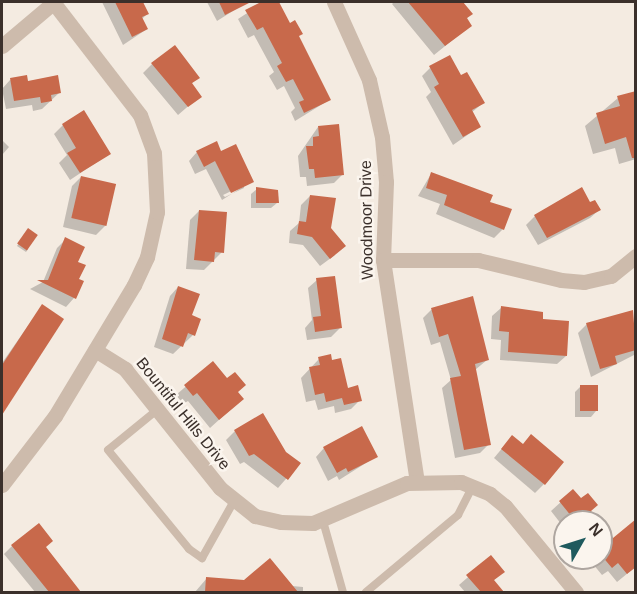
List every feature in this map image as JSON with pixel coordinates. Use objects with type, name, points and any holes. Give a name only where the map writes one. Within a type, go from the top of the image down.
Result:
[{"type":"street","points":[[2,46],[53,2],[134,103],[150,139],[156,167],[157,212],[147,257],[43,433],[2,485]]},
{"type":"street","name":"Woodmoor Drive","points":[[334,2],[369,80],[382,136],[386,182],[383,260],[417,481]]},
{"type":"street","points":[[383,260],[478,260],[561,280],[584,282],[611,276],[636,256]]},
{"type":"street","name":"Bountiful Hills Drive","points":[[94,350],[125,369],[234,501],[267,520],[304,524],[323,521],[397,486],[417,481],[450,480],[473,486],[505,506],[576,592]]},
{"type":"lane","points":[[157,410],[108,450],[189,549],[202,558],[234,501]]},
{"type":"lane","points":[[366,592],[458,514],[473,486]]},
{"type":"lane","points":[[323,521],[343,592]]},
{"type":"building","points":[[115,2],[143,2],[149,14],[142,17],[148,29],[132,37]]},
{"type":"building","points":[[219,2],[251,2],[225,15]]},
{"type":"building","points":[[261,2],[279,2],[290,23],[295,20],[303,34],[299,36],[331,100],[304,113],[299,102],[304,100],[293,79],[286,82],[277,66],[282,63],[263,27],[257,30],[245,10]]},
{"type":"building","points":[[408,2],[463,2],[473,14],[467,18],[472,26],[445,46]]},
{"type":"building","points":[[175,45],[200,78],[192,83],[202,97],[188,107],[151,63]]},
{"type":"building","points":[[450,55],[461,75],[467,72],[485,103],[472,110],[481,127],[463,137],[434,87],[439,84],[429,66]]},
{"type":"building","points":[[27,75],[28,81],[58,75],[61,93],[51,95],[52,101],[41,103],[40,97],[14,101],[10,78]]},
{"type":"building","points":[[636,91],[636,158],[632,158],[626,137],[605,144],[596,113],[620,106],[617,96]]},
{"type":"building","points":[[84,110],[111,154],[80,173],[67,153],[76,148],[62,124]]},
{"type":"building","points":[[339,124],[344,175],[315,178],[314,169],[309,169],[306,146],[313,146],[313,137],[319,136],[318,126]]},
{"type":"building","points":[[217,141],[221,151],[236,144],[254,182],[231,193],[215,161],[204,167],[196,151]]},
{"type":"building","points":[[431,172],[493,195],[490,202],[512,209],[504,230],[444,205],[447,195],[426,188]]},
{"type":"building","points":[[81,176],[116,184],[106,226],[71,218]]},
{"type":"building","points":[[256,187],[278,190],[279,203],[256,203]]},
{"type":"building","points":[[582,187],[590,202],[595,200],[601,210],[547,238],[534,215]]},
{"type":"building","points":[[310,195],[336,198],[331,228],[346,246],[330,259],[312,237],[297,234],[299,221],[306,222]]},
{"type":"building","points":[[199,210],[227,212],[224,253],[215,252],[214,262],[194,260]]},
{"type":"building","points":[[28,228],[38,235],[27,250],[17,244]]},
{"type":"building","points":[[65,237],[85,247],[78,262],[86,265],[79,279],[84,281],[76,299],[37,280],[48,280]]},
{"type":"building","points":[[335,276],[342,328],[315,332],[313,317],[321,316],[316,278]]},
{"type":"building","points":[[178,286],[200,294],[192,315],[201,319],[195,336],[188,333],[183,347],[162,339]]},
{"type":"building","points":[[473,296],[489,360],[475,364],[491,445],[464,450],[450,378],[461,376],[448,334],[439,337],[431,308]]},
{"type":"building","points":[[42,304],[64,319],[2,415],[2,365]]},
{"type":"building","points":[[501,306],[543,312],[543,319],[569,321],[567,356],[508,352],[509,332],[499,331]]},
{"type":"building","points":[[633,310],[636,350],[615,356],[617,364],[600,369],[586,323]]},
{"type":"building","points":[[331,354],[332,360],[341,358],[348,388],[358,385],[362,401],[344,405],[342,398],[326,402],[324,393],[315,395],[309,367],[320,365],[318,357]]},
{"type":"building","points":[[213,361],[227,378],[235,372],[246,385],[238,392],[244,399],[219,420],[197,393],[193,396],[184,385]]},
{"type":"building","points":[[580,385],[598,385],[598,411],[580,411]]},
{"type":"building","points":[[263,413],[286,452],[301,463],[288,480],[254,454],[249,456],[234,430]]},
{"type":"building","points":[[362,426],[378,457],[348,472],[346,468],[337,473],[323,447]]},
{"type":"building","points":[[531,434],[564,462],[545,485],[501,449],[512,435],[523,444]]},
{"type":"building","points":[[573,489],[581,498],[588,493],[598,505],[592,510],[566,510],[559,501]]},
{"type":"building","points":[[636,519],[636,567],[627,574],[618,563],[613,567],[613,538]]},
{"type":"building","points":[[39,523],[53,541],[46,547],[81,592],[49,592],[11,545]]},
{"type":"building","points":[[491,555],[505,572],[494,580],[504,592],[481,592],[466,575]]},
{"type":"building","points":[[270,558],[298,592],[205,592],[206,577],[244,580]]}]
